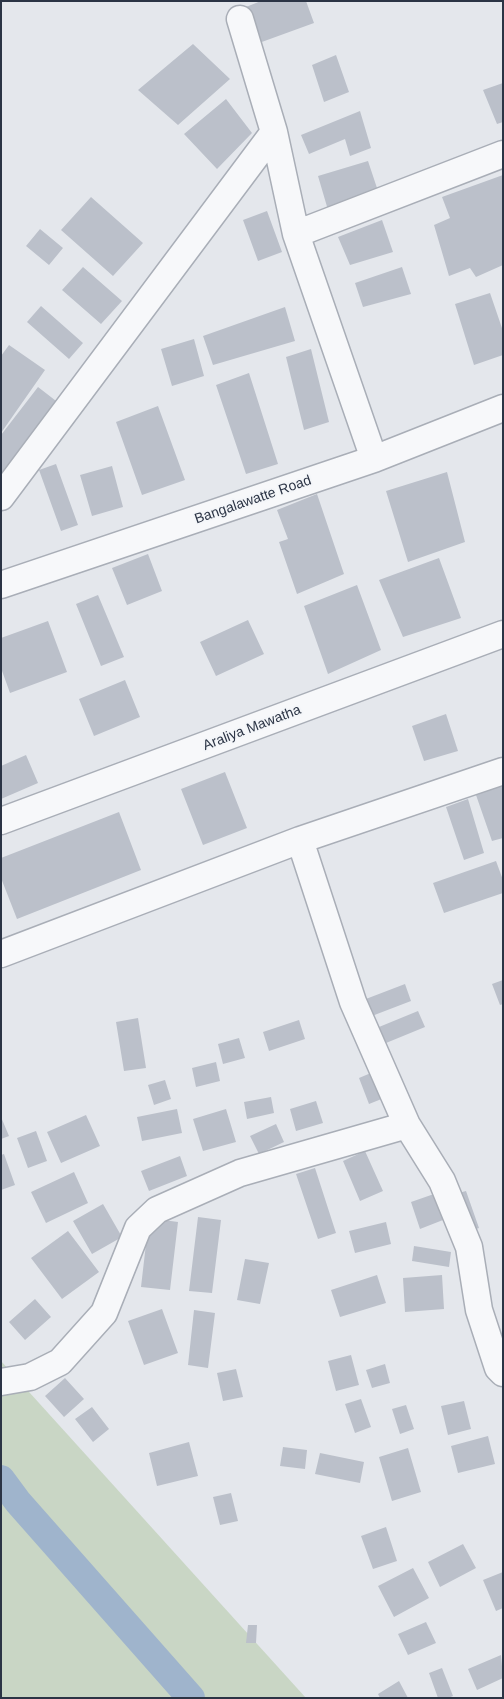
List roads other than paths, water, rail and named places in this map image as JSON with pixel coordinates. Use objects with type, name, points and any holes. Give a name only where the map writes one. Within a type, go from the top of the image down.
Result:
[{"type":"street","points":[[240,19],[274,132],[296,234],[374,459]]},
{"type":"street","points":[[1,497],[274,132]]},
{"type":"street","points":[[296,234],[503,154]]},
{"type":"street","name":"Bangalawatte Road","points":[[1,585],[374,459],[503,408]]},
{"type":"street","name":"Araliya Mawatha","points":[[1,822],[503,634]]},
{"type":"street","points":[[1,954],[300,840],[503,771]]},
{"type":"street","points":[[300,840],[353,1002],[407,1125],[442,1181],[469,1247],[479,1310],[498,1368],[503,1373]]},
{"type":"street","points":[[1,1382],[30,1376],[60,1362],[67,1355],[104,1313],[138,1228],[157,1210],[240,1173],[407,1125]]},
{"type":"waterway","points":[[1,1479],[18,1502],[191,1698]]}]
